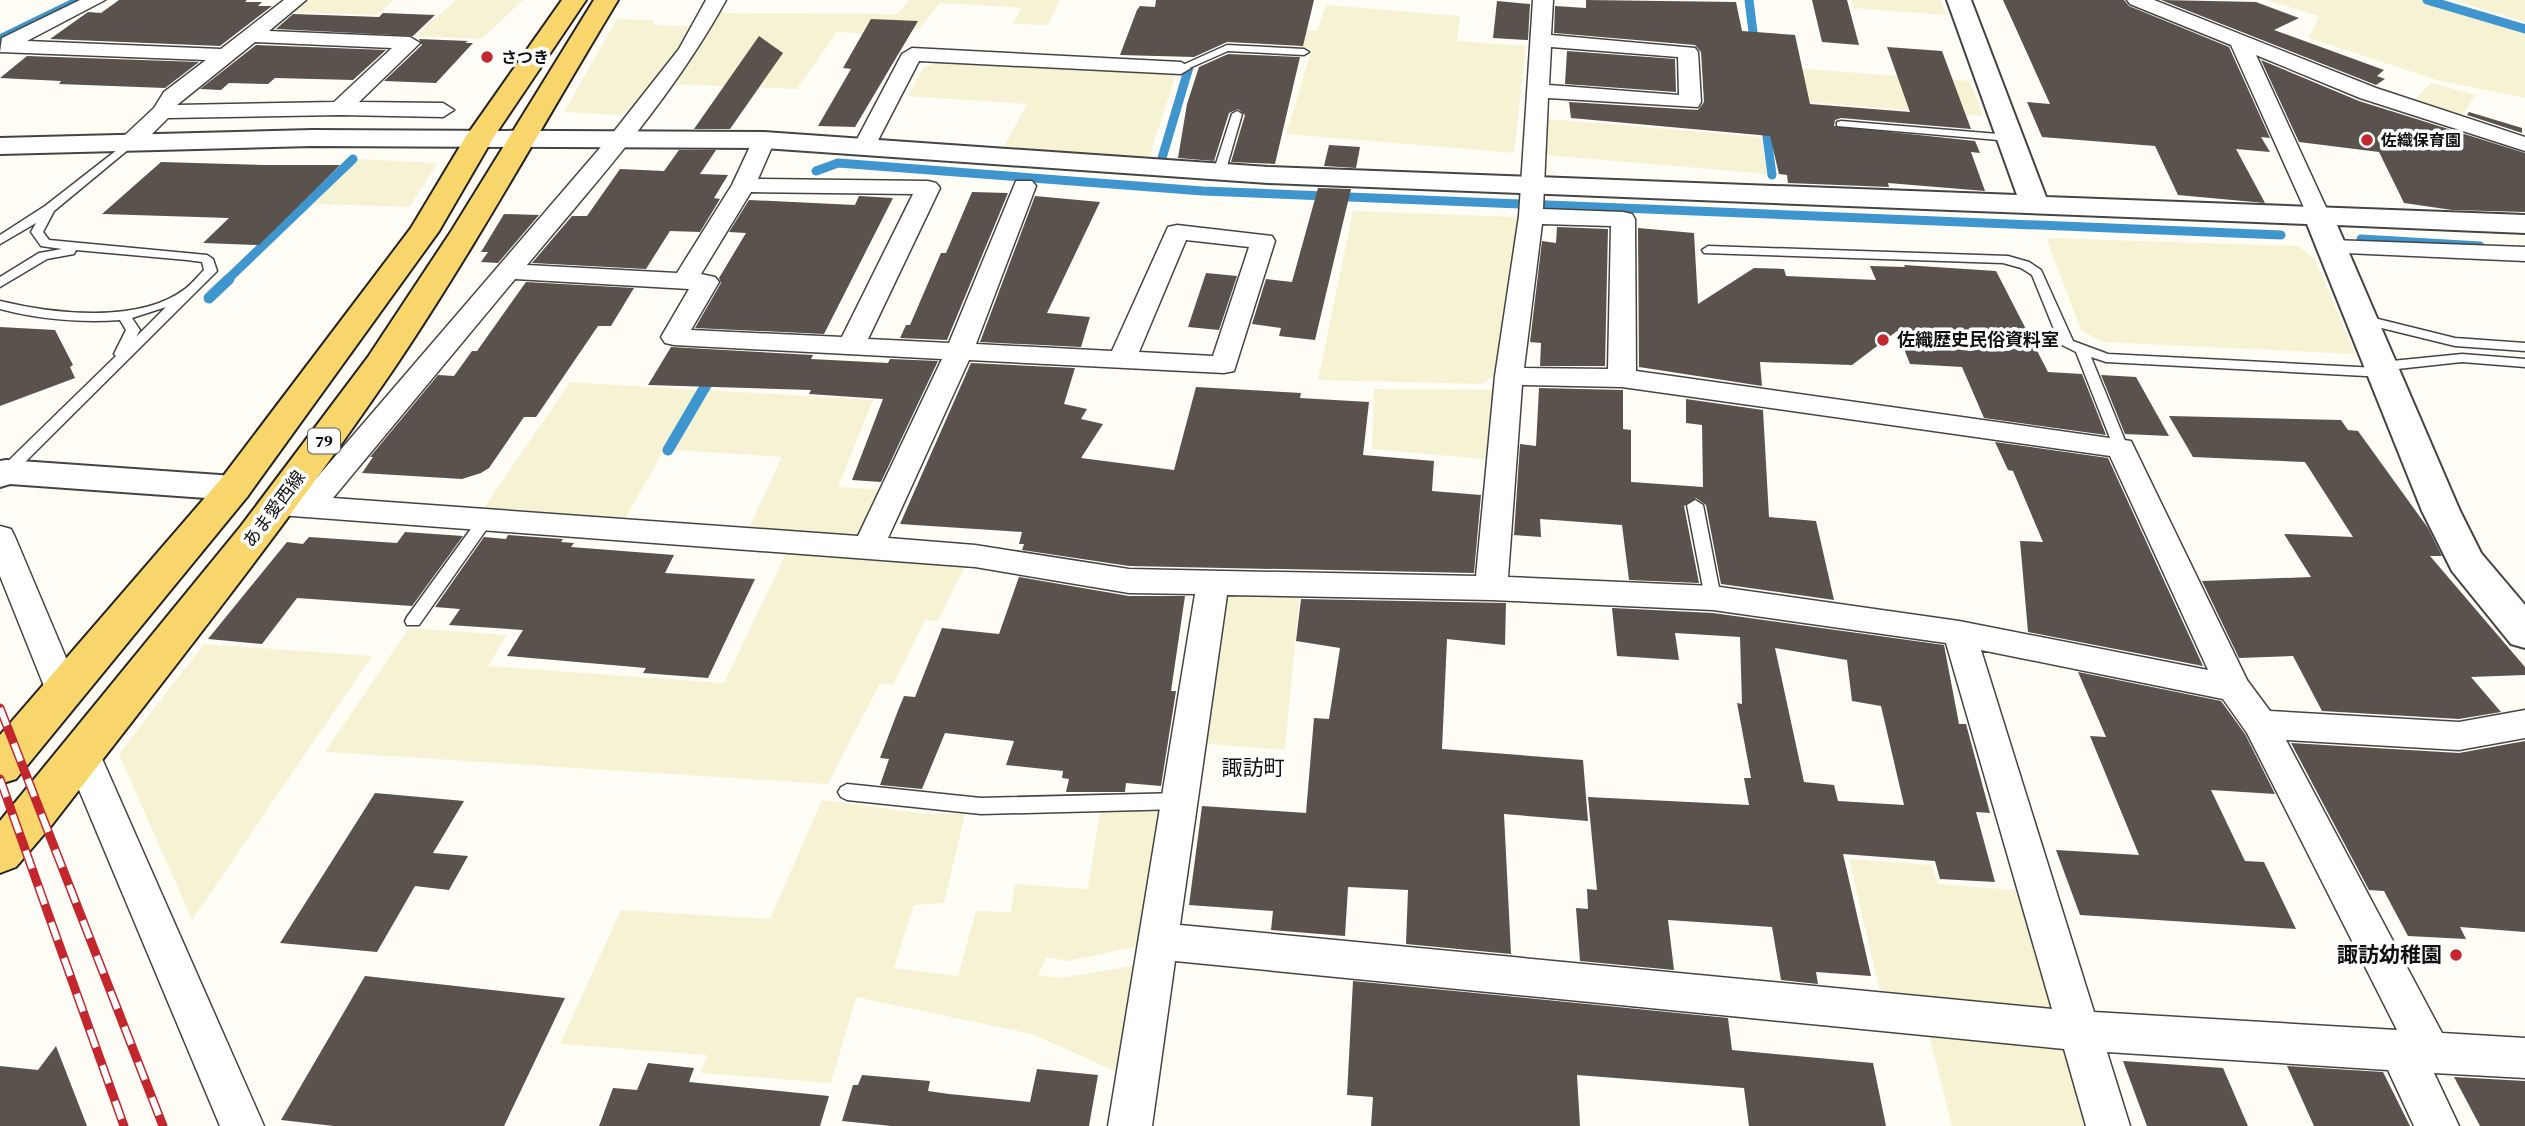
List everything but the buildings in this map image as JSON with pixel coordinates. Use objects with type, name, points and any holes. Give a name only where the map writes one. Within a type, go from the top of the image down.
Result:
[{"type":"main road","name":"79","points":[[0,766],[234,488],[424,232],[479,138],[574,0]]},
{"type":"main road","name":"あま愛西線","points":[[0,853],[294,505],[380,364],[467,232],[606,0]]},
{"type":"street","points":[[2,45],[95,0]]},
{"type":"street","points":[[131,142],[162,112],[172,97],[296,0]]},
{"type":"street","points":[[294,505],[507,271],[620,139],[688,51],[716,0]]},
{"type":"street","points":[[1491,588],[1508,376],[1531,202],[1543,0]]},
{"type":"street","points":[[1959,0],[2035,205]]},
{"type":"street","points":[[2137,0],[2368,93],[2525,144]]},
{"type":"street","points":[[250,36],[410,43],[340,108]]},
{"type":"street","points":[[1538,91],[1690,102],[1688,51],[1541,40]]},
{"type":"street","points":[[2240,43],[2325,231],[2441,511],[2466,561],[2525,633]]},
{"type":"street","points":[[2,45],[226,55]]},
{"type":"street","points":[[864,145],[912,54],[1181,68]]},
{"type":"street","points":[[162,112],[340,108],[443,110]]},
{"type":"street","points":[[0,146],[479,138],[764,140],[864,145],[1219,173],[1531,202],[2035,205],[2325,231],[2525,254]]},
{"type":"street","points":[[684,281],[744,185],[764,140]]},
{"type":"street","points":[[744,185],[816,188],[860,184],[928,188],[851,346]]},
{"type":"street","points":[[868,548],[959,352],[1024,186]]},
{"type":"street","points":[[1531,202],[1623,219],[1622,378]]},
{"type":"street","points":[[2325,231],[2525,224]]},
{"type":"street","points":[[507,271],[706,282],[674,337],[959,352],[1122,360],[1224,365],[1264,240],[1177,232],[1122,360]]},
{"type":"street","points":[[1508,376],[1622,378],[2121,448],[2234,688],[2260,724],[2415,1052],[2437,1126]]},
{"type":"street","points":[[3,473],[234,488]]},
{"type":"street","points":[[294,505],[975,556],[1129,581],[1491,588],[1713,598],[1959,633],[2234,688]]},
{"type":"street","points":[[0,537],[63,691]]},
{"type":"street","points":[[1130,1126],[1213,584]]},
{"type":"street","points":[[1959,633],[2108,1126]]},
{"type":"street","points":[[2260,724],[2459,736],[2525,724]]},
{"type":"street","points":[[82,754],[242,1126]]},
{"type":"street","points":[[1158,941],[2079,1031],[2525,1058]]},
{"type":"lane","points":[[1181,68],[1227,48],[1304,52]]},
{"type":"lane","points":[[1219,173],[1237,114]]},
{"type":"lane","points":[[1841,124],[2010,138]]},
{"type":"lane","points":[[0,240],[49,209],[131,142]]},
{"type":"lane","points":[[3,473],[195,290],[211,271],[207,259],[180,254],[45,243],[37,232],[49,209]]},
{"type":"lane","points":[[0,283],[43,257],[81,248]]},
{"type":"lane","points":[[1708,250],[2004,259],[2025,265],[2037,273],[2067,344],[2106,358],[2383,369],[2462,358],[2525,363]]},
{"type":"lane","points":[[0,304],[31,311],[124,316],[159,307],[195,290]]},
{"type":"lane","points":[[112,368],[133,330],[124,316]]},
{"type":"lane","points":[[2362,319],[2455,342],[2525,347]]},
{"type":"lane","points":[[2082,351],[2121,448]]},
{"type":"lane","points":[[1695,505],[1713,598]]},
{"type":"lane","points":[[413,621],[486,519]]},
{"type":"lane","points":[[846,792],[981,806],[1181,801]]},
{"type":"shaded area","points":[[306,0],[394,0],[377,15],[291,12]]},
{"type":"shaded area","points":[[456,0],[523,0],[482,39],[415,36]]},
{"type":"shaded area","points":[[909,0],[1060,0],[1048,25],[1013,24],[1021,8],[940,3],[919,29],[882,27],[878,34],[837,32],[797,89],[668,84],[715,13],[897,14]]},
{"type":"shaded area","points":[[1851,0],[1941,0],[1946,15],[1853,8]]},
{"type":"shaded area","points":[[2266,0],[2422,0],[2525,31],[2525,98],[2437,80],[2309,38],[2319,16]]},
{"type":"shaded area","points":[[2453,0],[2525,0],[2525,22]]},
{"type":"shaded area","points":[[1326,5],[1460,16],[1457,41],[1526,46],[1514,153],[1286,134],[1312,49],[1223,41],[1226,24],[1317,31]]},
{"type":"shaded area","points":[[617,19],[653,20],[654,25],[697,26],[634,108],[620,115],[564,112]]},
{"type":"shaded area","points":[[940,62],[1176,74],[1149,158],[1004,147],[1027,104],[908,96],[924,67]]},
{"type":"shaded area","points":[[1765,66],[1970,81],[1983,116],[1771,99]]},
{"type":"shaded area","points":[[2431,83],[2476,95],[2458,120],[2410,104]]},
{"type":"shaded area","points":[[1548,119],[1761,137],[1767,174],[1546,155]]},
{"type":"shaded area","points":[[357,159],[438,163],[409,207],[314,204]]},
{"type":"shaded area","points":[[1353,211],[1517,217],[1500,372],[1482,384],[1318,380]]},
{"type":"shaded area","points":[[2047,240],[2298,246],[2315,259],[2355,354],[2102,342],[2081,330]]},
{"type":"shaded area","points":[[570,382],[698,390],[623,522],[481,512]]},
{"type":"shaded area","points":[[1374,389],[1501,390],[1494,460],[1372,449]]},
{"type":"shaded area","points":[[708,390],[873,400],[838,487],[887,490],[870,530],[850,540],[747,532],[782,457],[674,450]]},
{"type":"shaded area","points":[[789,547],[968,560],[938,621],[925,620],[893,685],[880,683],[828,784],[325,752],[409,628],[507,635],[488,666],[724,683]]},
{"type":"shaded area","points":[[1229,590],[1300,591],[1285,750],[1197,743],[1218,598]]},
{"type":"shaded area","points":[[204,644],[372,656],[192,920],[119,754]]},
{"type":"shaded area","points":[[822,800],[926,814],[965,814],[944,903],[914,905],[894,968],[958,976],[976,911],[1011,912],[1015,884],[1088,889],[1100,810],[1156,809],[1170,815],[1149,944],[1068,961],[1046,957],[1038,975],[1060,978],[1132,966],[1144,979],[1126,1076],[1032,1034],[856,997],[831,1083],[701,1073],[707,1055],[560,1044],[621,910],[770,919]]},
{"type":"shaded area","points":[[1849,859],[1932,865],[1938,884],[2029,891],[2064,1009],[2049,1021],[1883,1005]]},
{"type":"shaded area","points":[[1927,1027],[2057,1039],[2073,1053],[2096,1126],[1952,1126]]},
{"type":"waterway","points":[[0,39],[80,0]]},
{"type":"waterway","points":[[1749,0],[1755,48]]},
{"type":"waterway","points":[[2427,0],[2525,29]]},
{"type":"waterway","points":[[1162,158],[1189,67]]},
{"type":"waterway","points":[[1765,122],[1772,175]]},
{"type":"waterway","points":[[227,280],[353,159]]},
{"type":"waterway","points":[[816,171],[838,163],[1203,191],[2281,235]]},
{"type":"waterway","points":[[2361,239],[2480,246]]},
{"type":"waterway","points":[[209,298],[229,279]]},
{"type":"waterway","points":[[668,450],[712,375]]},
{"type":"railway","points":[[0,708],[163,1126]]},
{"type":"railway","points":[[0,779],[124,1126]]},
{"type":"place","name":"さつき","points":[[487,57]]},
{"type":"place","name":"佐織保育園","points":[[2367,140]]},
{"type":"place","name":"佐織歴史民俗資料室","points":[[1883,340]]},
{"type":"place","name":"諏訪幼稚園","points":[[2456,955]]},
{"type":"district","name":"諏訪町","points":[[1253,768]]}]
